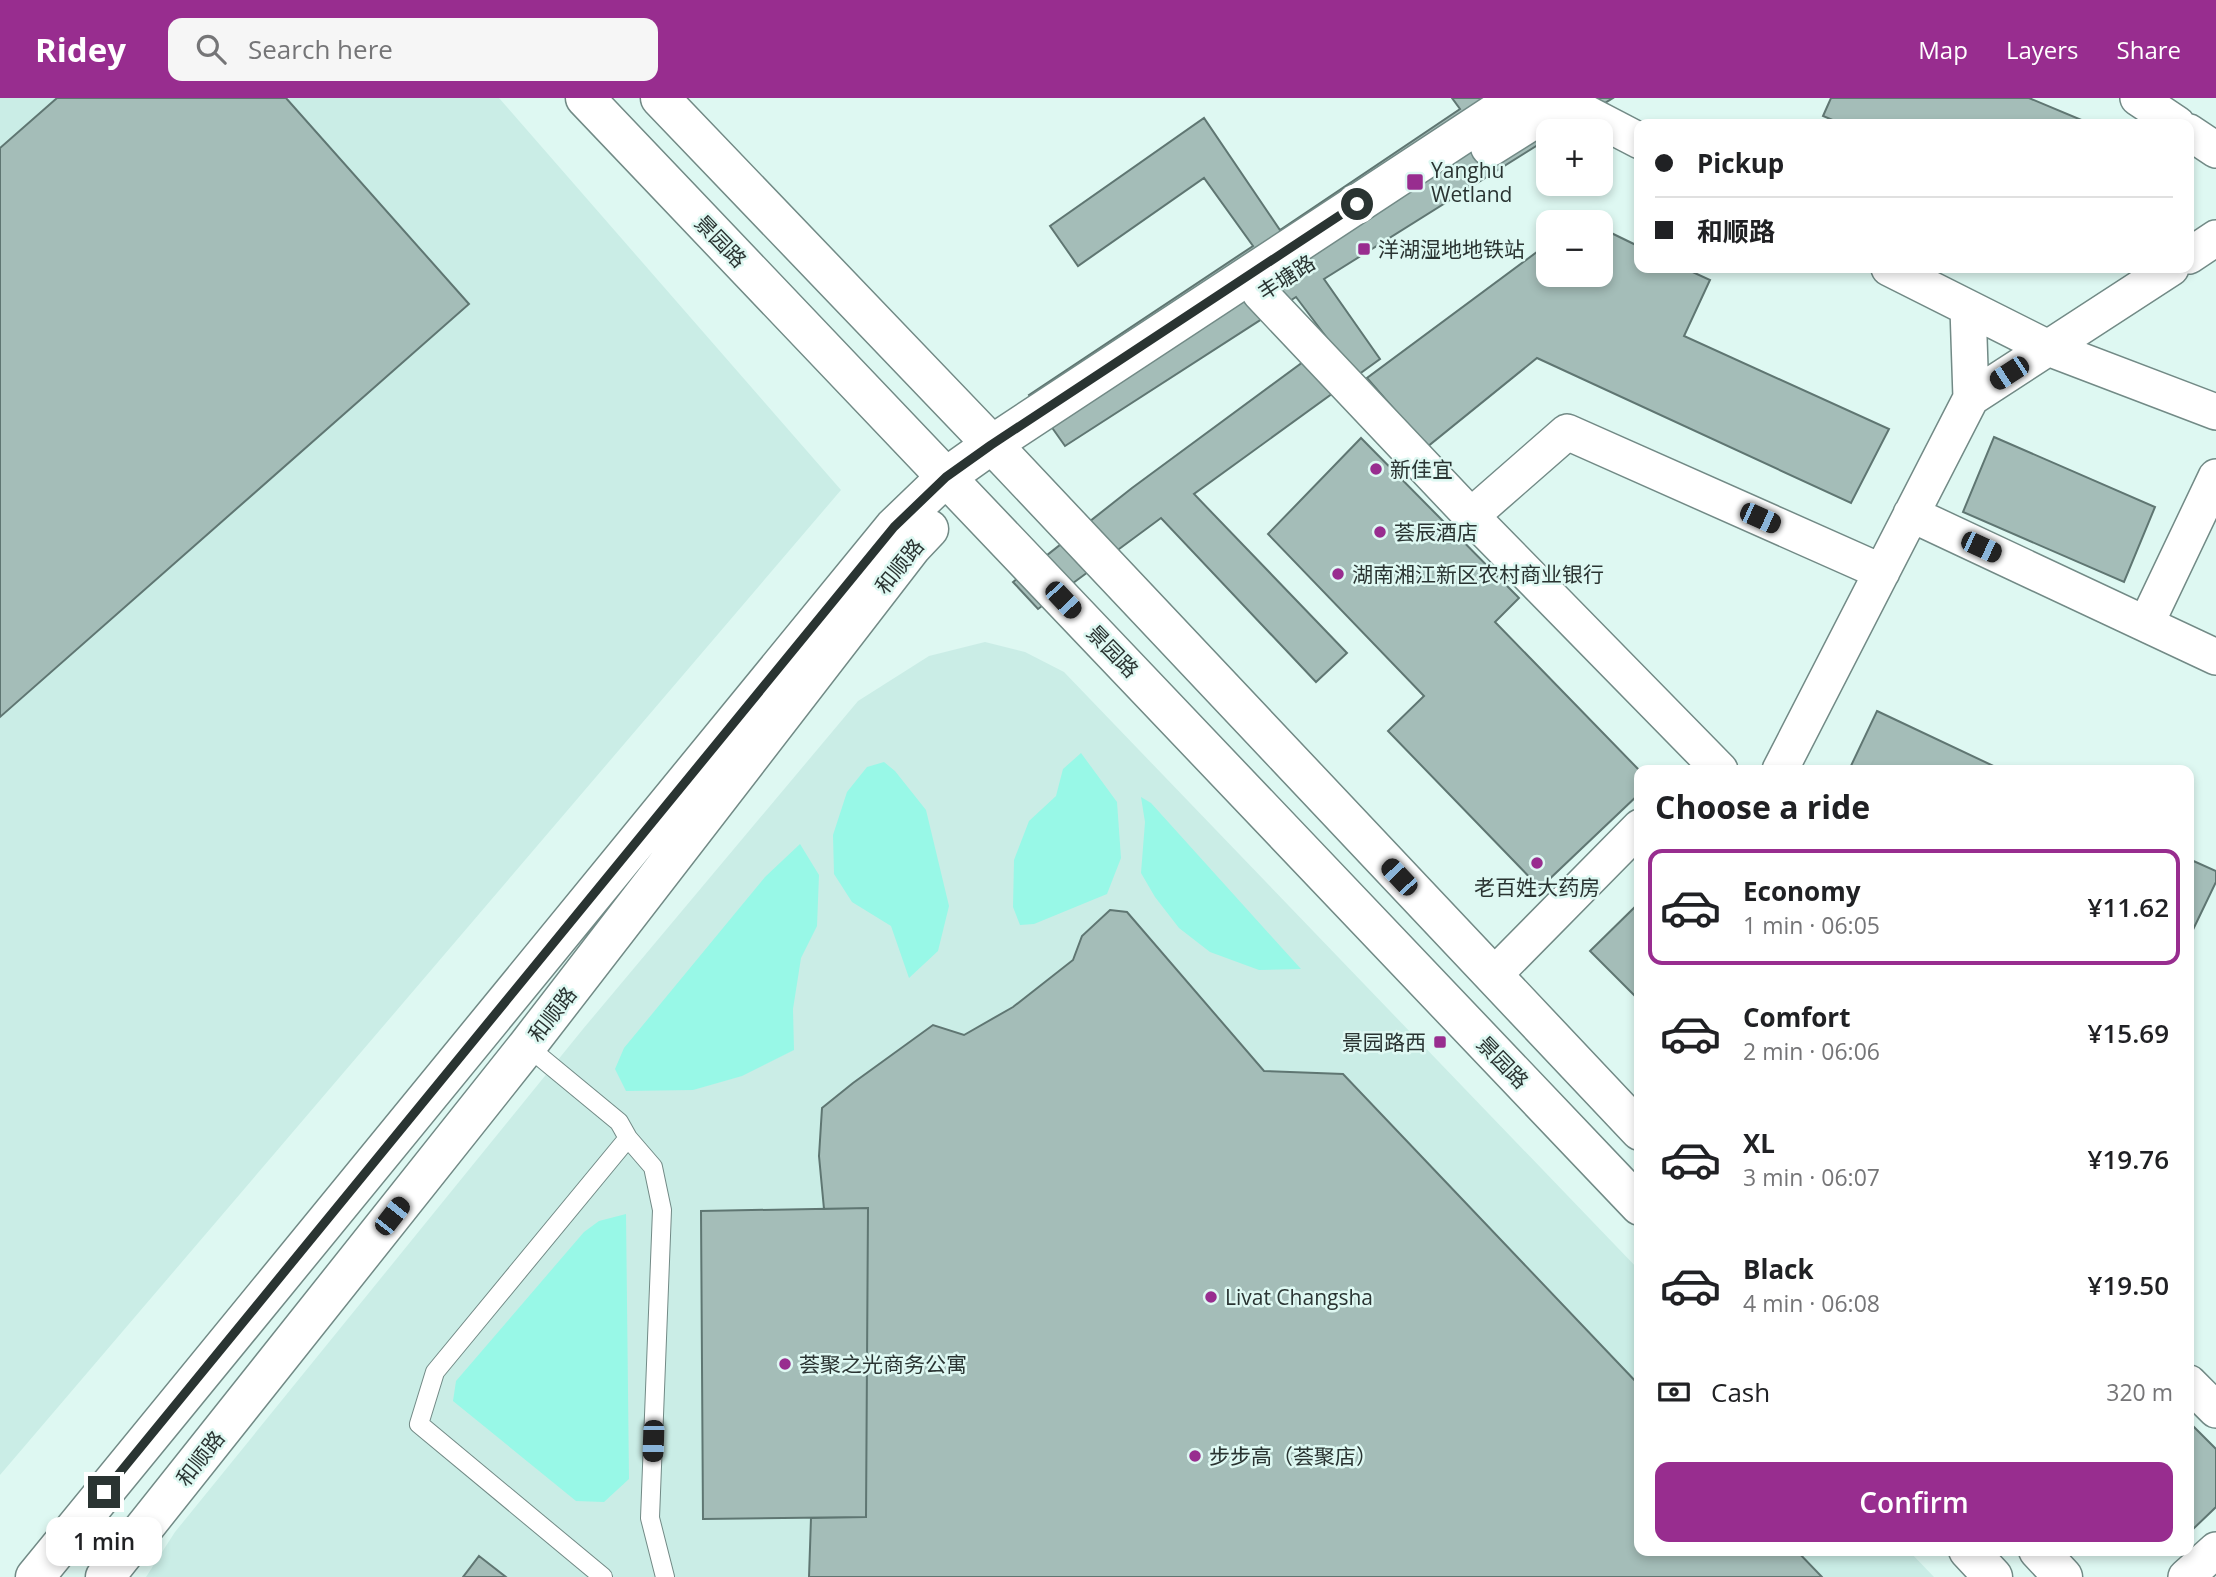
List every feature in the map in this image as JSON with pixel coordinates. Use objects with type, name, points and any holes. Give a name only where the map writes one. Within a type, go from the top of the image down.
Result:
[{"type":"main road","name":"景园路","points":[[585,98],[1634,1200]]},
{"type":"main road","points":[[660,98],[999,452],[1634,1125]]},
{"type":"main road","points":[[999,452],[1518,98]]},
{"type":"main road","name":"丰塘路","points":[[999,452],[1260,293],[1565,100]]},
{"type":"main road","name":"和顺路","points":[[35,1577],[894,527],[999,452]]},
{"type":"main road","name":"和顺路","points":[[105,1577],[527,1046],[912,547],[954,486]]},
{"type":"main road","points":[[1974,1556],[1993,1577]]},
{"type":"main road","points":[[2044,1556],[2063,1577]]},
{"type":"street","points":[[2138,98],[2170,119]]},
{"type":"street","points":[[1565,100],[1634,138]]},
{"type":"street","points":[[2194,135],[2216,150]]},
{"type":"street","points":[[2194,253],[2216,238]]},
{"type":"street","points":[[1899,273],[2048,348],[2216,412]]},
{"type":"street","points":[[1970,398],[2163,273]]},
{"type":"street","points":[[1260,293],[1707,765]]},
{"type":"street","points":[[1783,765],[1970,398],[1968,308]]},
{"type":"street","points":[[1471,516],[1567,432],[1882,572]]},
{"type":"street","points":[[2146,624],[2216,477]]},
{"type":"street","points":[[1911,514],[2216,657]]},
{"type":"street","points":[[1493,976],[1634,833]]},
{"type":"street","points":[[2194,1388],[2216,1410]]},
{"type":"street","points":[[2186,1577],[2216,1550]]},
{"type":"lane","points":[[527,1046],[618,1122],[653,1167],[662,1210],[650,1518],[665,1577]]},
{"type":"lane","points":[[603,1577],[419,1424],[435,1372],[628,1138]]},
{"type":"shaded area","points":[[0,98],[499,98],[841,490],[0,1475]]},
{"type":"shaded area","points":[[985,642],[1025,652],[1064,672],[1634,1265],[1634,1556],[1914,1556],[1934,1577],[146,1577],[175,1532],[583,1029],[858,701],[929,656]]},
{"type":"green space","points":[[1081,753],[1117,802],[1121,858],[1107,894],[1034,924],[1020,925],[1013,907],[1014,860],[1029,821],[1056,796],[1063,769]]},
{"type":"green space","points":[[884,762],[895,771],[926,810],[949,906],[938,951],[909,978],[891,926],[852,902],[834,874],[833,835],[847,792],[867,767]]},
{"type":"green space","points":[[1141,797],[1151,803],[1301,969],[1259,970],[1210,952],[1179,928],[1155,897],[1141,873],[1145,822]]},
{"type":"green space","points":[[800,844],[819,875],[817,926],[801,958],[793,1009],[794,1050],[742,1076],[693,1090],[626,1091],[615,1069],[624,1048],[765,877]]},
{"type":"green space","points":[[626,1214],[629,1479],[604,1502],[576,1501],[453,1401],[456,1381],[584,1232],[599,1221]]},
{"type":"building","points":[[57,98],[286,98],[469,304],[0,717],[0,148]]},
{"type":"building","points":[[1452,98],[1613,98],[1579,119],[1536,119],[1536,146],[1324,279],[1380,359],[1194,494],[1347,653],[1316,682],[1161,518],[1038,609],[1013,582],[1132,488],[1330,342],[1296,297],[1065,446],[1029,395],[1253,246],[1204,178],[1078,266],[1050,226],[1204,118],[1280,230],[1460,109]]},
{"type":"building","points":[[1831,98],[2029,98],[2079,119],[1830,119],[1823,116]]},
{"type":"building","points":[[1613,234],[1634,244],[1634,273],[1695,273],[1710,280],[1684,336],[1889,429],[1851,503],[1537,358],[1427,447],[1367,378],[1536,253],[1536,287],[1613,287]]},
{"type":"building","points":[[1994,437],[2155,507],[2124,582],[1963,512]]},
{"type":"building","points":[[1361,438],[1519,598],[1495,622],[1634,765],[1634,799],[1540,888],[1388,731],[1424,696],[1268,534]]},
{"type":"building","points":[[1877,711],[1991,765],[1851,765]]},
{"type":"building","points":[[2194,861],[2216,871],[2216,882],[2194,928]]},
{"type":"building","points":[[1634,908],[1634,995],[1590,951]]},
{"type":"building","name":"Livat Changsha","points":[[1110,910],[1127,912],[1264,1071],[1343,1074],[1634,1380],[1634,1556],[1802,1556],[1822,1577],[809,1577],[811,1518],[866,1517],[868,1208],[824,1209],[819,1156],[822,1108],[933,1025],[964,1035],[1013,1007],[1073,960],[1082,936]]},
{"type":"building","name":"荟聚之光商务公寓","points":[[868,1208],[866,1517],[703,1519],[701,1211]]},
{"type":"building","points":[[2194,1427],[2216,1449],[2216,1507],[2194,1528]]},
{"type":"building","points":[[479,1556],[506,1577],[463,1577]]},
{"type":"place","name":"Yanghu Wetland","points":[[1415,182]]},
{"type":"place","name":"洋湖湿地地铁站","points":[[1364,249]]},
{"type":"place","name":"新佳宜","points":[[1376,469]]},
{"type":"place","name":"荟辰酒店","points":[[1380,532]]},
{"type":"place","name":"湖南湘江新区农村商业银行","points":[[1338,574]]},
{"type":"place","name":"老百姓大药房","points":[[1537,863]]},
{"type":"place","name":"景园路西","points":[[1440,1042]]},
{"type":"place","name":"Livat Changsha","points":[[1211,1297]]},
{"type":"place","name":"荟聚之光商务公寓","points":[[785,1364]]},
{"type":"place","name":"步步高（荟聚店）","points":[[1195,1456]]},
{"type":"route","points":[[104,1492],[894,527],[946,477],[991,445],[1357,204]]}]
